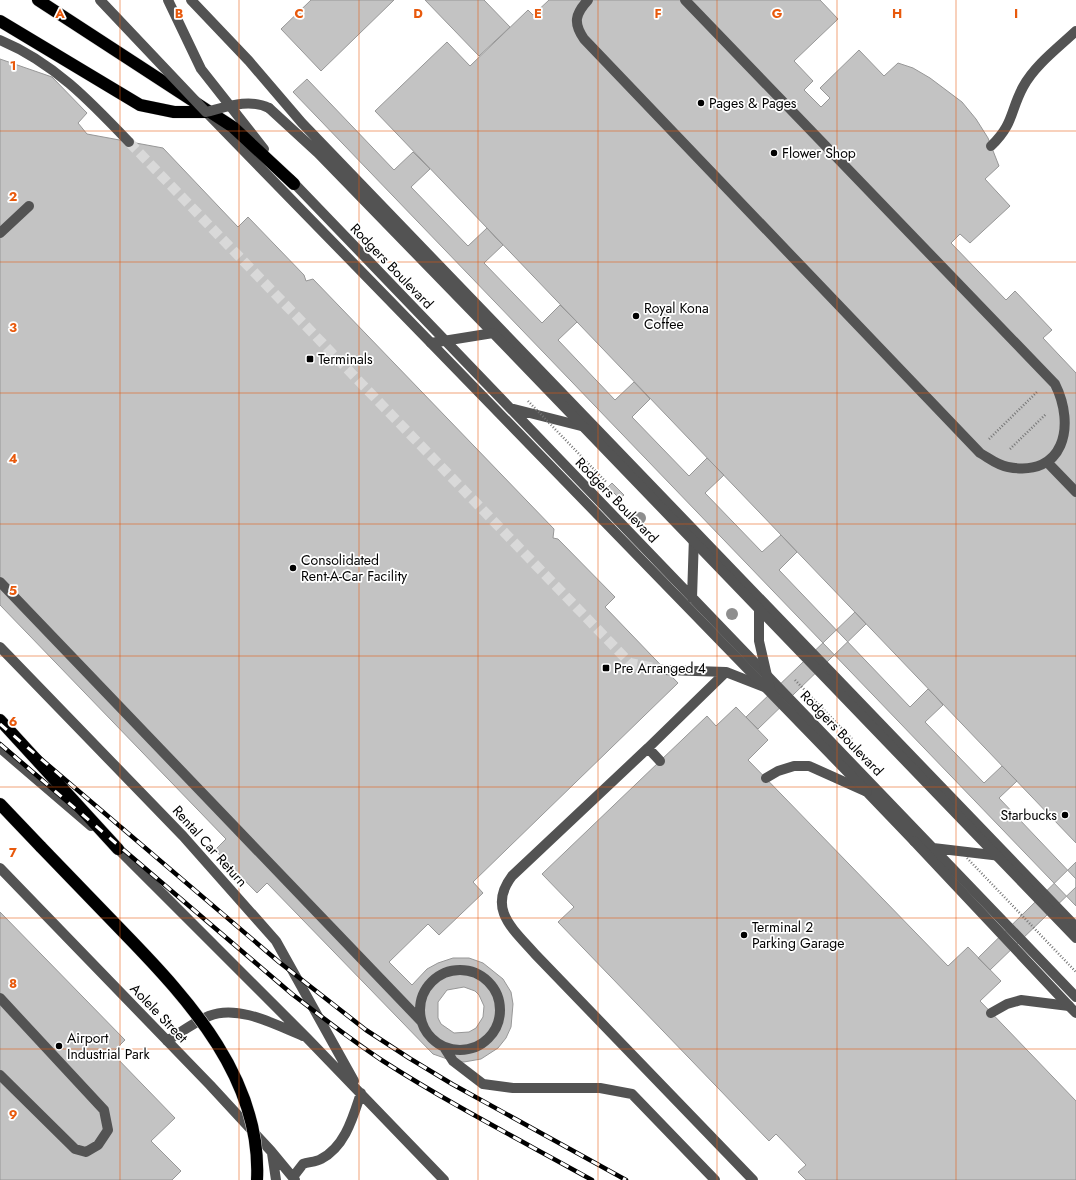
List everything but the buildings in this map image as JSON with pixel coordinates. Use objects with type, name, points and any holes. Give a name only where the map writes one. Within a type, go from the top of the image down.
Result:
[{"type":"highway","points":[[38,0],[233,128],[294,184]]},
{"type":"highway","points":[[0,21],[140,104],[174,112],[206,112]]},
{"type":"highway","points":[[0,720],[118,849]]},
{"type":"highway","points":[[0,804],[180,993],[210,1031],[238,1084],[252,1125],[258,1163],[257,1180]]},
{"type":"street","points":[[100,0],[206,112],[771,693],[1073,1009]]},
{"type":"street","name":"Rodgers Boulevard","points":[[168,0],[201,69],[246,129],[294,184],[1076,997]]},
{"type":"street","points":[[191,0],[249,61],[302,123],[1076,927]]},
{"type":"street","points":[[588,0],[581,8],[577,17],[576,28],[584,39],[980,453],[998,464],[1008,467],[1032,467],[1047,462],[1058,451],[1065,438],[1067,423],[1066,410],[1055,384],[685,0]]},
{"type":"street","points":[[991,146],[1005,131],[1022,88],[1030,76],[1076,31]]},
{"type":"street","points":[[0,40],[13,46],[62,76],[84,94],[129,142]]},
{"type":"street","points":[[206,112],[232,105],[261,104],[281,117],[493,333],[1076,938]]},
{"type":"street","points":[[0,233],[29,206]]},
{"type":"street","points":[[431,343],[493,333]]},
{"type":"street","points":[[509,407],[597,430]]},
{"type":"street","points":[[1047,462],[1076,492]]},
{"type":"street","points":[[692,598],[694,531]]},
{"type":"street","points":[[0,582],[421,1021]]},
{"type":"street","points":[[759,609],[759,641],[771,693]]},
{"type":"street","name":"Rental Car Return","points":[[0,647],[183,836],[276,941],[361,1093]]},
{"type":"street","points":[[665,670],[726,672],[786,695]]},
{"type":"street","points":[[726,672],[512,876],[506,884],[502,895],[502,909],[508,923],[535,954],[753,1180]]},
{"type":"street","points":[[0,748],[118,849],[307,1038],[444,1180]]},
{"type":"street","points":[[648,748],[660,761]]},
{"type":"street","points":[[766,778],[788,767],[809,766],[866,792]]},
{"type":"street","points":[[933,848],[1009,857]]},
{"type":"street","name":"Aolele Street","points":[[0,868],[167,1041],[271,1151],[294,1178]]},
{"type":"street","points":[[444,1047],[458,1050],[472,1049],[482,1045],[490,1038],[497,1028],[501,1017],[498,995],[492,984],[476,972],[465,970],[450,971],[439,975],[429,984],[422,995],[420,1008],[421,1021],[425,1030],[431,1038],[444,1047],[453,1061],[484,1084],[513,1088],[600,1088],[632,1094],[715,1180]]},
{"type":"street","points":[[0,998],[104,1110],[108,1130],[98,1145],[86,1152],[75,1149],[0,1075]]},
{"type":"street","points":[[991,1013],[1007,1004],[1021,1000],[1073,1009]]},
{"type":"street","points":[[167,1041],[210,1015],[233,1012],[260,1019],[307,1038]]},
{"type":"street","points":[[294,1178],[303,1164],[321,1160],[335,1148],[346,1133],[361,1093]]},
{"type":"street","points":[[271,1151],[276,1180]]},
{"type":"path","points":[[988,440],[1042,387]]},
{"type":"path","points":[[528,401],[607,483]]},
{"type":"path","points":[[1008,450],[1052,408]]},
{"type":"path","points":[[796,680],[852,739]]},
{"type":"path","points":[[967,858],[1076,972]]},
{"type":"tunnel","points":[[129,142],[630,663],[665,670]]},
{"type":"railway","points":[[0,724],[279,962],[366,1030],[452,1084],[626,1180]]},
{"type":"railway","points":[[0,744],[292,994],[348,1037],[408,1077],[592,1180]]},
{"type":"place","name":"Pages & Pages","points":[[701,103]]},
{"type":"place","name":"Flower Shop","points":[[774,153]]},
{"type":"place","name":"Royal Kona Coffee","points":[[636,316]]},
{"type":"place","name":"Terminals","points":[[310,359]]},
{"type":"place","name":"Consolidated Rent-A-Car Facility","points":[[293,568]]},
{"type":"place","name":"Pre Arranged 4","points":[[606,668]]},
{"type":"place","name":"Starbucks","points":[[1065,815]]},
{"type":"place","name":"Terminal 2 Parking Garage","points":[[744,935]]},
{"type":"place","name":"Airport Industrial Park","points":[[59,1046]]}]
